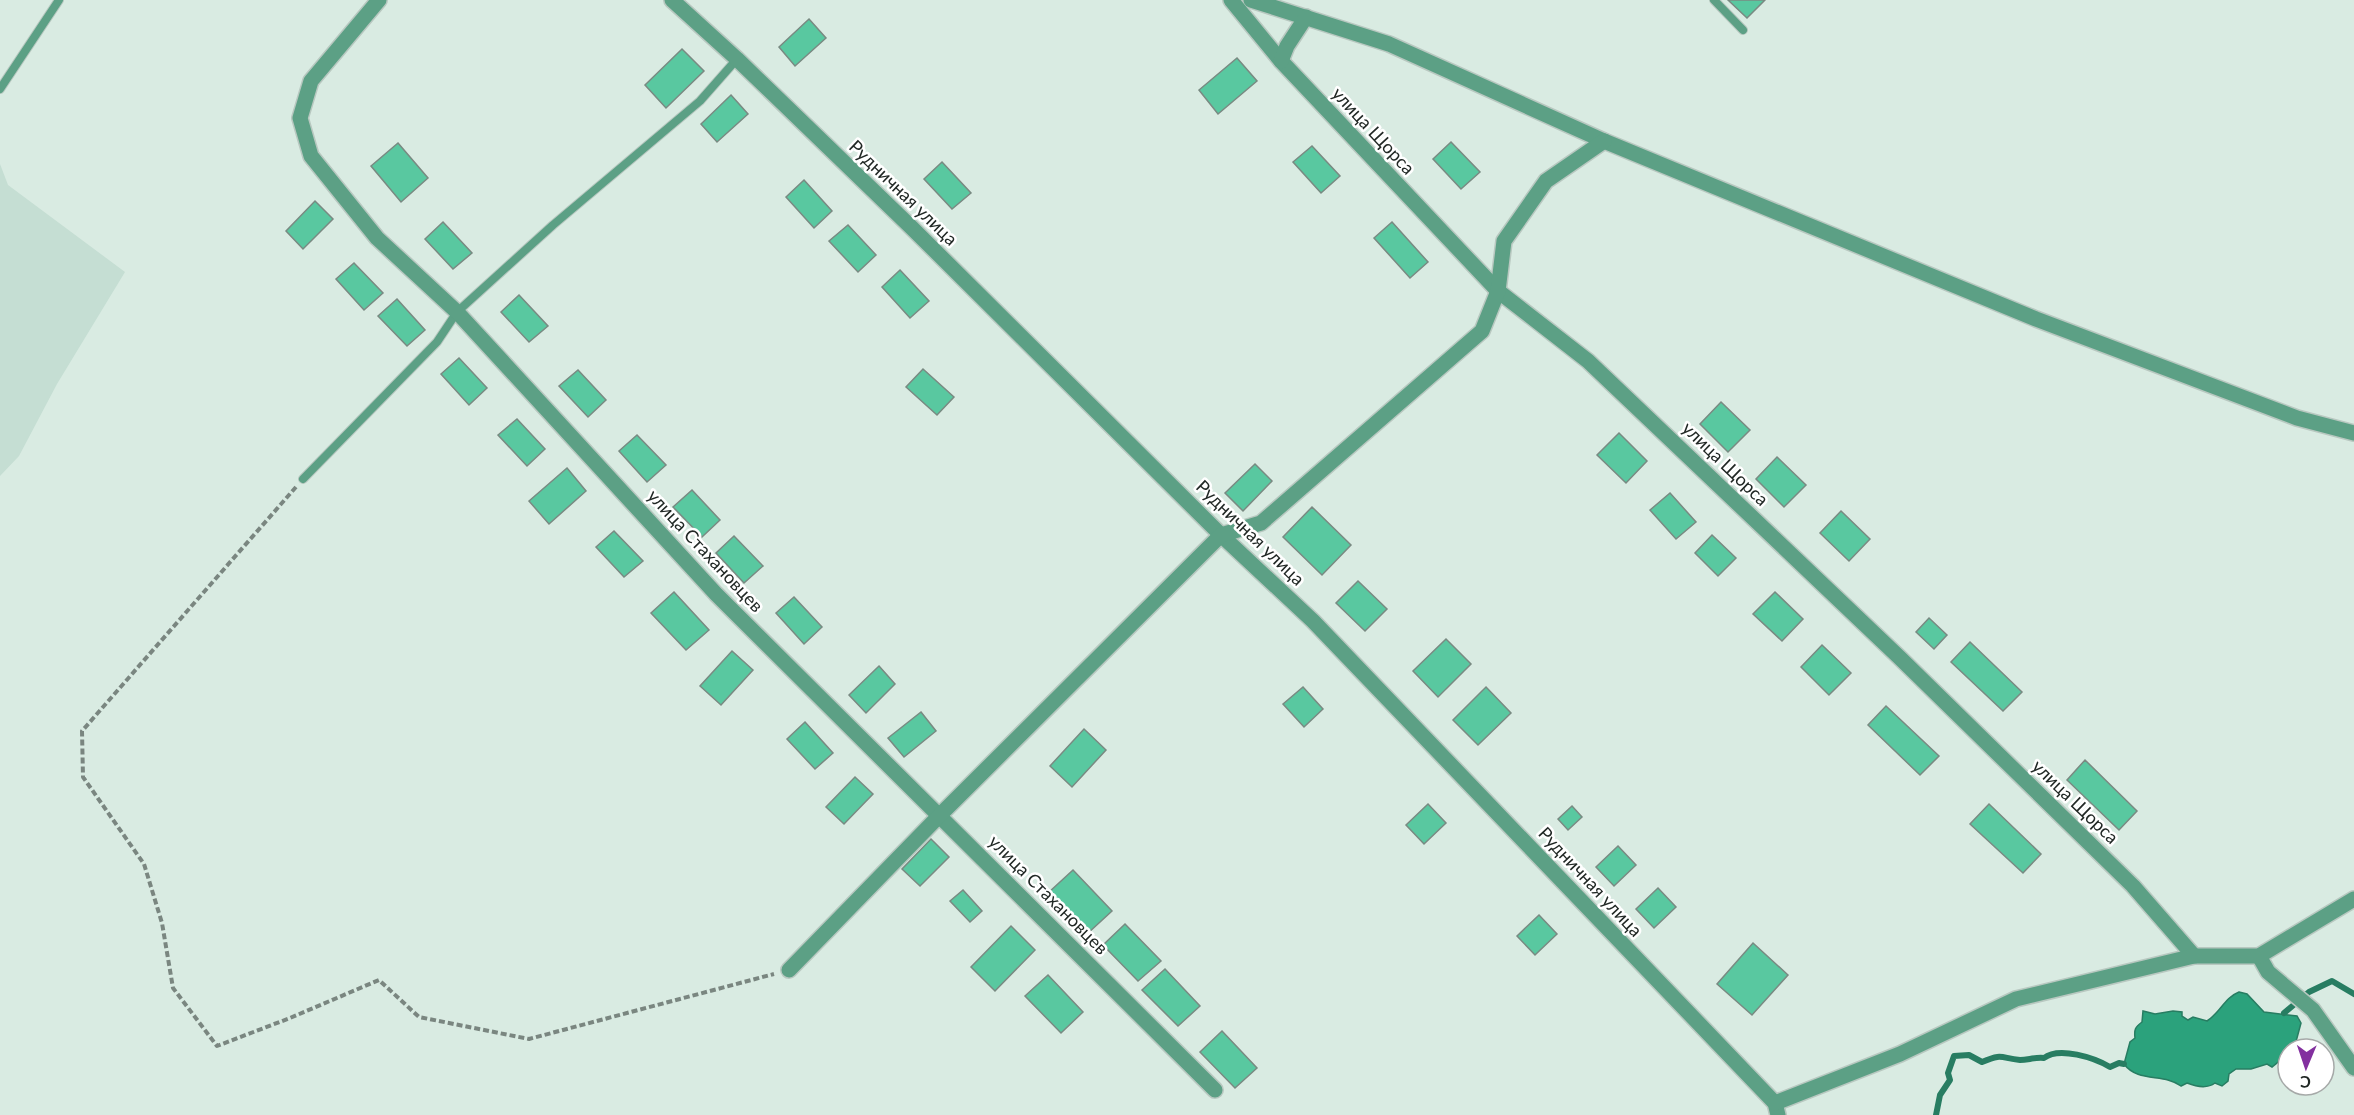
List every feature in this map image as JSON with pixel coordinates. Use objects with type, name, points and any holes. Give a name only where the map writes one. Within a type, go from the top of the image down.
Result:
[{"type":"street","name":"улица Стахановцев","points":[[379,0],[311,81],[300,118],[311,156],[377,238],[457,312],[716,594],[1215,1090]]},
{"type":"street","name":"Рудничная улица","points":[[672,0],[737,59],[912,228],[1221,535],[1313,621],[1776,1109]]},
{"type":"street","name":"улица Щорса","points":[[1232,0],[1281,62],[1498,291],[1588,361],[1892,650],[2133,886],[2194,956]]},
{"type":"street","points":[[1251,0],[1389,44],[1604,141],[2036,319],[2297,418],[2354,433]]},
{"type":"street","points":[[1281,62],[1287,46],[1306,17]]},
{"type":"street","points":[[789,970],[940,815],[1221,535],[1261,523],[1482,331],[1498,291],[1504,241],[1546,181],[1604,141]]},
{"type":"street","points":[[1776,1109],[2016,999],[2194,956],[2259,956],[2354,899]]},
{"type":"street","points":[[2259,956],[2268,972],[2313,1010],[2354,1068]]},
{"type":"lane","points":[[0,89],[59,0]]},
{"type":"lane","points":[[1714,0],[1743,30]]},
{"type":"lane","points":[[303,479],[437,342],[457,312],[553,225],[700,101],[737,59]]},
{"type":"path","points":[[303,479],[82,731],[83,777],[144,864],[162,924],[173,988],[217,1046],[379,980],[419,1017],[529,1039],[789,970]]},
{"type":"shaded area","points":[[0,164],[8,185],[125,272],[57,384],[19,456],[0,476]]},
{"type":"shaded area","points":[[2239,992],[2247,994],[2264,1012],[2297,1016],[2301,1023],[2297,1037],[2276,1037],[2276,1064],[2272,1067],[2267,1064],[2251,1069],[2236,1069],[2229,1074],[2228,1081],[2222,1086],[2215,1083],[2202,1087],[2187,1083],[2181,1086],[2167,1080],[2136,1074],[2124,1064],[2130,1042],[2135,1038],[2136,1029],[2142,1022],[2143,1011],[2155,1014],[2182,1012],[2182,1016],[2188,1020],[2193,1017],[2207,1021]]},
{"type":"building","points":[[1728,0],[1765,0],[1747,18]]},
{"type":"building","points":[[809,19],[826,38],[795,66],[779,47]]},
{"type":"building","points":[[682,49],[704,71],[666,108],[645,85]]},
{"type":"building","points":[[1237,58],[1257,81],[1218,114],[1199,90]]},
{"type":"building","points":[[731,95],[748,114],[717,142],[701,124]]},
{"type":"building","points":[[1451,142],[1480,172],[1461,189],[1433,159]]},
{"type":"building","points":[[398,143],[428,178],[401,202],[371,166]]},
{"type":"building","points":[[1312,146],[1340,176],[1321,193],[1293,162]]},
{"type":"building","points":[[942,162],[971,193],[952,209],[924,179]]},
{"type":"building","points":[[804,180],[832,211],[814,228],[786,197]]},
{"type":"building","points":[[315,201],[333,219],[303,249],[286,231]]},
{"type":"building","points":[[443,222],[472,253],[453,269],[425,239]]},
{"type":"building","points":[[1392,222],[1428,262],[1410,278],[1374,238]]},
{"type":"building","points":[[848,225],[876,255],[858,272],[829,241]]},
{"type":"building","points":[[354,263],[383,293],[364,310],[336,279]]},
{"type":"building","points":[[900,270],[929,301],[910,318],[882,287]]},
{"type":"building","points":[[519,295],[548,326],[529,342],[501,312]]},
{"type":"building","points":[[397,299],[425,330],[407,346],[378,316]]},
{"type":"building","points":[[459,358],[487,388],[469,405],[441,374]]},
{"type":"building","points":[[923,369],[954,397],[937,415],[906,387]]},
{"type":"building","points":[[578,370],[606,400],[588,417],[559,386]]},
{"type":"building","points":[[1721,402],[1750,430],[1728,452],[1700,424]]},
{"type":"building","points":[[517,419],[545,449],[527,466],[498,435]]},
{"type":"building","points":[[1619,433],[1647,461],[1626,483],[1597,455]]},
{"type":"building","points":[[637,435],[666,465],[647,482],[619,451]]},
{"type":"building","points":[[1777,457],[1806,485],[1784,507],[1756,479]]},
{"type":"building","points":[[1255,464],[1272,481],[1243,511],[1225,493]]},
{"type":"building","points":[[567,468],[586,491],[549,524],[529,501]]},
{"type":"building","points":[[692,490],[720,520],[702,537],[673,507]]},
{"type":"building","points":[[1670,493],[1696,522],[1676,539],[1650,510]]},
{"type":"building","points":[[1312,507],[1351,545],[1322,575],[1283,537]]},
{"type":"building","points":[[1841,511],[1870,539],[1849,561],[1820,533]]},
{"type":"building","points":[[614,531],[643,561],[624,577],[596,547]]},
{"type":"building","points":[[1712,535],[1736,558],[1718,576],[1695,553]]},
{"type":"building","points":[[734,536],[763,566],[744,583],[716,553]]},
{"type":"building","points":[[1358,581],[1387,609],[1365,631],[1336,603]]},
{"type":"building","points":[[674,592],[709,630],[686,650],[651,613]]},
{"type":"building","points":[[1775,592],[1803,619],[1782,641],[1753,614]]},
{"type":"building","points":[[794,597],[822,627],[804,644],[776,613]]},
{"type":"building","points":[[1929,618],[1947,635],[1934,649],[1916,632]]},
{"type":"building","points":[[1446,639],[1471,664],[1438,697],[1413,671]]},
{"type":"building","points":[[1970,642],[2022,692],[2003,711],[1951,662]]},
{"type":"building","points":[[1822,645],[1851,673],[1829,695],[1801,667]]},
{"type":"building","points":[[732,651],[753,670],[721,705],[700,686]]},
{"type":"building","points":[[879,666],[895,684],[866,713],[849,695]]},
{"type":"building","points":[[1303,687],[1323,709],[1304,727],[1283,704]]},
{"type":"building","points":[[1486,687],[1511,713],[1478,745],[1453,720]]},
{"type":"building","points":[[1886,706],[1939,756],[1920,775],[1868,725]]},
{"type":"building","points":[[921,712],[936,731],[904,757],[888,738]]},
{"type":"building","points":[[805,722],[833,753],[815,769],[787,739]]},
{"type":"building","points":[[1084,729],[1106,750],[1072,787],[1050,766]]},
{"type":"building","points":[[2085,760],[2137,811],[2119,830],[2067,780]]},
{"type":"building","points":[[855,777],[873,794],[844,824],[826,807]]},
{"type":"building","points":[[1428,804],[1446,823],[1424,844],[1406,825]]},
{"type":"building","points":[[1989,804],[2041,854],[2023,873],[1970,824]]},
{"type":"building","points":[[1572,806],[1582,817],[1568,830],[1558,819]]},
{"type":"building","points":[[931,839],[949,857],[920,886],[902,869]]},
{"type":"building","points":[[1618,846],[1636,865],[1614,886],[1596,867]]},
{"type":"building","points":[[1073,870],[1112,911],[1087,934],[1048,893]]},
{"type":"building","points":[[1658,888],[1676,907],[1654,928],[1636,909]]},
{"type":"building","points":[[963,890],[982,911],[970,922],[950,901]]},
{"type":"building","points":[[1539,915],[1557,934],[1535,955],[1517,936]]},
{"type":"building","points":[[1125,924],[1161,961],[1138,981],[1103,945]]},
{"type":"building","points":[[1011,926],[1035,950],[995,991],[971,967]]},
{"type":"building","points":[[1753,943],[1788,975],[1752,1015],[1717,984]]},
{"type":"building","points":[[1165,969],[1200,1006],[1178,1026],[1142,990]]},
{"type":"building","points":[[1048,975],[1083,1012],[1061,1033],[1025,996]]},
{"type":"building","points":[[1222,1031],[1257,1068],[1235,1088],[1200,1052]]},
{"type":"waterway","points":[[2284,1013],[2309,992],[2332,981],[2354,994]]},
{"type":"waterway","points":[[1936,1115],[1940,1095],[1950,1080],[1948,1073],[1954,1056],[1969,1055],[1982,1062],[1998,1057],[2023,1060],[2068,1053],[2086,1057],[2110,1067],[2119,1063],[2124,1064]]}]
